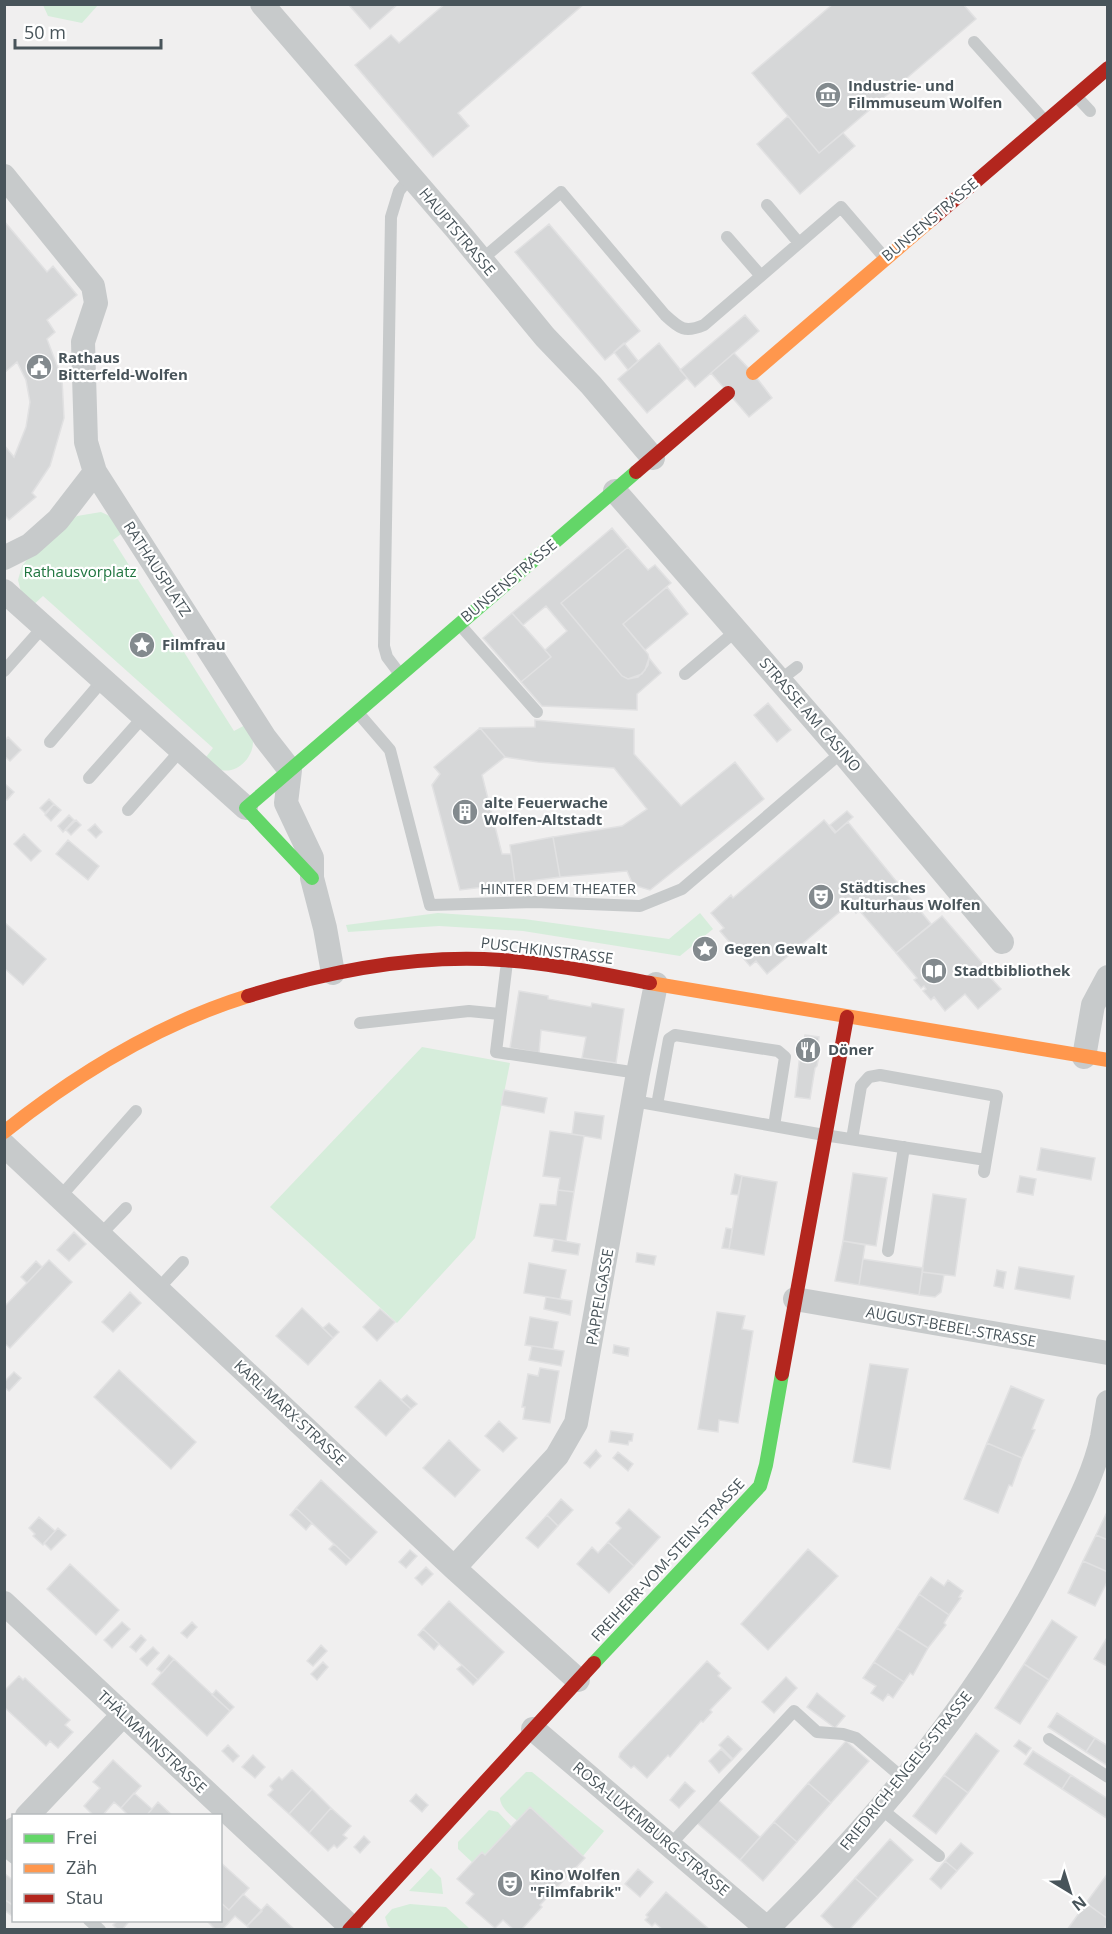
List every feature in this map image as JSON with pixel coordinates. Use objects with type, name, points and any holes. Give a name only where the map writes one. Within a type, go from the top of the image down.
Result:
[{"type":"street","name":"HAUPTSTRASSE","points":[[269,7],[545,337],[653,458]]},
{"type":"street","name":"BUNSENSTRASSE","points":[[753,373],[1107,68]]},
{"type":"street","name":"RATHAUSPLATZ","points":[[4,176],[93,286],[96,303],[83,342],[86,442],[95,472],[265,738],[290,770]]},
{"type":"street","name":"BUNSENSTRASSE","points":[[246,808],[728,393]]},
{"type":"street","points":[[4,558],[30,545],[58,520],[95,472]]},
{"type":"street","name":"STRASSE AM CASINO","points":[[615,491],[736,630],[789,674],[842,752],[1002,942]]},
{"type":"street","points":[[5,592],[246,808],[312,878]]},
{"type":"street","points":[[290,770],[286,802],[312,858],[312,878],[325,928],[333,973]]},
{"type":"street","name":"PUSCHKINSTRASSE","points":[[4,1132],[88,1071],[183,1020],[252,993],[333,973],[437,959],[508,960],[1096,1059]]},
{"type":"street","points":[[1096,1059],[1093,1005],[1107,977]]},
{"type":"street","name":"PAPPELGASSE","points":[[454,1568],[557,1456],[576,1423],[656,984]]},
{"type":"street","name":"FREIHERR-VOM-STEIN-STRASSE","points":[[351,1929],[578,1680],[760,1486],[766,1465],[847,1017]]},
{"type":"street","name":"KARL-MARX-STRASSE","points":[[4,1144],[454,1568],[578,1680]]},
{"type":"street","name":"AUGUST-BEBEL-STRASSE","points":[[795,1299],[1107,1353]]},
{"type":"street","name":"FRIEDRICH-ENGELS-STRASSE","points":[[768,1929],[880,1808],[964,1702],[1037,1588],[1076,1508],[1102,1438],[1107,1402]]},
{"type":"street","name":"THÄLMANNSTRASSE","points":[[4,1603],[351,1929]]},
{"type":"street","points":[[28,1814],[123,1715]]},
{"type":"street","name":"ROSA-LUXEMBURG-STRASSE","points":[[533,1729],[768,1929]]},
{"type":"lane","points":[[974,42],[1045,121]]},
{"type":"lane","points":[[1076,95],[1090,111]]},
{"type":"lane","points":[[399,674],[387,657],[384,645],[391,217],[399,191],[411,176]]},
{"type":"lane","points":[[481,260],[561,192],[665,315],[677,326],[691,330],[704,325],[841,207],[885,258]]},
{"type":"lane","points":[[767,204],[799,243]]},
{"type":"lane","points":[[727,237],[761,276]]},
{"type":"lane","points":[[459,623],[537,712]]},
{"type":"lane","points":[[4,671],[43,627]]},
{"type":"lane","points":[[685,674],[736,630]]},
{"type":"lane","points":[[50,742],[103,680]]},
{"type":"lane","name":"HINTER DEM THEATER","points":[[357,711],[390,750],[430,905],[535,902],[640,906],[682,889],[842,752]]},
{"type":"lane","points":[[89,778],[144,716]]},
{"type":"lane","points":[[128,810],[181,750]]},
{"type":"lane","points":[[508,960],[496,1052],[638,1073]]},
{"type":"lane","points":[[360,1023],[469,1011],[500,1014]]},
{"type":"lane","points":[[657,1105],[669,1039],[675,1035],[778,1051],[784,1056],[774,1126]]},
{"type":"lane","points":[[634,1101],[824,1135],[904,1147],[985,1166],[997,1096],[880,1075],[869,1077],[861,1086],[852,1139]]},
{"type":"lane","points":[[60,1197],[136,1111]]},
{"type":"lane","points":[[888,1251],[904,1147]]},
{"type":"lane","points":[[101,1234],[126,1208]]},
{"type":"lane","points":[[159,1288],[183,1262]]},
{"type":"lane","points":[[670,1845],[794,1711],[817,1732],[843,1734],[856,1738],[904,1779]]},
{"type":"lane","points":[[1048,1738],[1107,1777]]},
{"type":"lane","points":[[880,1808],[939,1856]]},
{"type":"green space","points":[[43,5],[98,5],[82,23],[48,16]]},
{"type":"green space","name":"Rathausvorplatz","points":[[101,512],[114,518],[125,531],[113,540],[234,731],[247,724],[253,742],[252,748],[243,764],[233,770],[221,770],[203,761],[213,748],[43,596],[31,607],[21,592],[18,580],[22,566],[33,552],[77,516]]},
{"type":"green space","points":[[438,913],[524,919],[669,939],[700,913],[713,929],[680,956],[523,931],[439,926],[348,932],[346,925]]},
{"type":"green space","points":[[422,1047],[510,1063],[475,1238],[397,1323],[270,1207]]},
{"type":"green space","points":[[526,1772],[532,1772],[604,1831],[583,1856],[521,1823],[503,1806],[500,1798]]},
{"type":"green space","points":[[489,1810],[498,1812],[512,1827],[485,1855],[482,1852],[473,1863],[458,1849],[458,1842]]},
{"type":"green space","points":[[431,1868],[441,1878],[443,1894],[409,1891]]},
{"type":"green space","points":[[410,1904],[446,1907],[470,1929],[392,1929],[388,1926],[385,1917],[392,1909]]},
{"type":"building","points":[[348,4],[398,4],[370,29]]},
{"type":"building","points":[[445,4],[584,4],[458,113],[469,126],[433,157],[355,65],[391,35],[399,43]]},
{"type":"building","name":"Industrie- und Filmmuseum Wolfen","points":[[833,4],[963,4],[976,19],[819,153],[752,73]]},
{"type":"building","points":[[788,116],[819,153],[843,133],[855,146],[800,194],[757,144]]},
{"type":"building","name":"Rathaus Bitterfeld-Wolfen","points":[[4,221],[47,272],[53,266],[77,295],[47,320],[55,332],[47,339],[62,379],[64,418],[50,466],[32,493],[36,497],[9,520],[4,515],[4,445],[14,457],[26,427],[30,402],[26,380],[17,362],[4,373]]},
{"type":"building","points":[[549,224],[640,331],[605,360],[515,252]]},
{"type":"building","points":[[745,315],[759,331],[695,387],[680,370]]},
{"type":"building","points":[[624,343],[638,361],[628,370],[614,352]]},
{"type":"building","points":[[659,343],[687,378],[647,413],[618,379]]},
{"type":"building","points":[[734,353],[772,398],[749,417],[711,373]]},
{"type":"building","points":[[612,528],[628,547],[561,603],[622,676],[628,679],[638,677],[645,670],[649,658],[661,673],[637,694],[637,710],[542,706],[521,682],[551,657],[545,650],[567,631],[546,606],[523,625],[512,613]]},
{"type":"building","points":[[628,547],[648,570],[655,565],[671,583],[623,624],[649,658],[648,665],[642,674],[628,679],[622,676],[561,603]]},
{"type":"building","points":[[667,587],[688,614],[645,650],[623,624]]},
{"type":"building","points":[[512,613],[551,657],[521,682],[483,638]]},
{"type":"building","points":[[768,703],[791,730],[777,742],[754,715]]},
{"type":"building","points":[[535,720],[634,729],[634,754],[681,806],[735,762],[764,799],[650,890],[633,885],[627,871],[560,877],[553,837],[622,826],[647,809],[614,768],[505,757],[480,728],[535,727]]},
{"type":"building","name":"alte Feuerwache Wolfen-Altstadt","points":[[480,728],[505,757],[482,775],[502,854],[511,854],[515,883],[460,890],[432,785],[440,774],[434,767]]},
{"type":"building","points":[[8,737],[21,750],[10,761],[4,756],[4,741]]},
{"type":"building","points":[[4,783],[14,792],[7,800],[4,798]]},
{"type":"building","points":[[49,799],[54,804],[45,813],[40,808]]},
{"type":"building","points":[[54,804],[61,810],[51,821],[45,815]]},
{"type":"building","points":[[847,811],[853,817],[836,832],[830,825]]},
{"type":"building","points":[[69,815],[74,820],[63,832],[58,826]]},
{"type":"building","points":[[76,820],[81,825],[71,835],[66,830]]},
{"type":"building","name":"Städtisches Kulturhaus Wolfen","points":[[824,820],[835,833],[848,822],[931,924],[896,953],[859,910],[856,913],[849,904],[767,974],[756,961],[750,966],[720,931],[724,928],[711,913],[731,895],[733,898]]},
{"type":"building","points":[[95,824],[102,832],[96,838],[88,830]]},
{"type":"building","points":[[24,834],[41,851],[31,861],[14,844]]},
{"type":"building","points":[[553,837],[560,877],[515,883],[510,845]]},
{"type":"building","points":[[68,840],[99,866],[88,880],[56,854]]},
{"type":"building","points":[[942,916],[990,972],[988,975],[1001,989],[978,1009],[965,994],[945,1011],[934,997],[931,1000],[923,991],[926,989],[924,986],[921,988],[914,980],[917,978],[896,953]]},
{"type":"building","points":[[4,922],[46,959],[23,985],[4,968]]},
{"type":"building","points":[[519,991],[591,1007],[592,1003],[624,1009],[616,1063],[582,1058],[586,1037],[541,1030],[539,1053],[510,1048]]},
{"type":"building","points":[[805,1035],[819,1037],[817,1054],[819,1056],[810,1099],[795,1097],[800,1054]]},
{"type":"building","points":[[504,1090],[547,1098],[544,1113],[501,1105]]},
{"type":"building","points":[[575,1112],[604,1116],[601,1139],[572,1134]]},
{"type":"building","points":[[550,1131],[584,1136],[574,1192],[558,1190],[560,1178],[543,1176]]},
{"type":"building","points":[[1041,1148],[1095,1158],[1091,1180],[1037,1170]]},
{"type":"building","points":[[853,1173],[887,1178],[876,1246],[843,1241]]},
{"type":"building","points":[[735,1174],[742,1176],[738,1195],[731,1194]]},
{"type":"building","points":[[742,1176],[777,1182],[764,1255],[729,1249]]},
{"type":"building","points":[[1020,1176],[1036,1179],[1033,1195],[1017,1192]]},
{"type":"building","points":[[558,1190],[574,1192],[566,1241],[534,1236],[540,1204],[556,1205]]},
{"type":"building","points":[[933,1194],[966,1199],[955,1276],[922,1272]]},
{"type":"building","points":[[726,1228],[732,1229],[729,1249],[722,1248]]},
{"type":"building","points":[[74,1232],[86,1244],[69,1261],[57,1250]]},
{"type":"building","points":[[554,1239],[580,1244],[578,1255],[552,1251]]},
{"type":"building","points":[[843,1241],[865,1245],[859,1285],[835,1281]]},
{"type":"building","points":[[637,1253],[656,1256],[654,1265],[636,1262]]},
{"type":"building","points":[[863,1259],[923,1268],[919,1295],[859,1285]]},
{"type":"building","points":[[49,1260],[72,1282],[10,1348],[4,1343],[4,1307]]},
{"type":"building","points":[[36,1261],[42,1267],[27,1283],[21,1277]]},
{"type":"building","points":[[529,1263],[566,1270],[560,1299],[524,1293]]},
{"type":"building","points":[[1019,1267],[1074,1276],[1070,1299],[1015,1289]]},
{"type":"building","points":[[997,1270],[1006,1272],[1003,1288],[994,1286]]},
{"type":"building","points":[[922,1272],[944,1275],[941,1292],[935,1297],[919,1295]]},
{"type":"building","points":[[130,1292],[141,1303],[113,1332],[102,1322]]},
{"type":"building","points":[[546,1297],[572,1301],[570,1315],[544,1309]]},
{"type":"building","points":[[302,1308],[333,1338],[308,1365],[276,1336]]},
{"type":"building","points":[[380,1309],[395,1322],[377,1341],[363,1327]]},
{"type":"building","points":[[717,1312],[745,1316],[742,1329],[753,1331],[738,1423],[719,1420],[718,1432],[698,1429]]},
{"type":"building","points":[[530,1317],[558,1322],[553,1349],[525,1345]]},
{"type":"building","points":[[329,1323],[339,1332],[333,1338],[323,1328]]},
{"type":"building","points":[[614,1345],[629,1348],[628,1356],[613,1353]]},
{"type":"building","points":[[532,1346],[564,1351],[561,1366],[529,1360]]},
{"type":"building","points":[[870,1364],[908,1369],[890,1469],[853,1462]]},
{"type":"building","points":[[540,1368],[559,1371],[550,1423],[523,1419],[525,1407],[522,1407],[528,1374],[538,1376]]},
{"type":"building","points":[[119,1370],[196,1442],[171,1469],[94,1397]]},
{"type":"building","points":[[14,1372],[21,1378],[9,1391],[4,1387],[4,1382]]},
{"type":"building","points":[[380,1380],[411,1409],[386,1436],[355,1407]]},
{"type":"building","points":[[1011,1386],[1044,1400],[1032,1429],[1035,1430],[1022,1458],[987,1443]]},
{"type":"building","points":[[407,1395],[417,1404],[411,1409],[401,1400]]},
{"type":"building","points":[[499,1421],[517,1438],[503,1452],[485,1436]]},
{"type":"building","points":[[611,1431],[633,1434],[632,1441],[629,1441],[628,1445],[609,1442]]},
{"type":"building","points":[[449,1440],[480,1470],[455,1497],[423,1468]]},
{"type":"building","points":[[987,1443],[1022,1458],[1012,1486],[1009,1485],[998,1513],[964,1499]]},
{"type":"building","points":[[596,1450],[601,1456],[590,1468],[584,1463]]},
{"type":"building","points":[[618,1452],[633,1464],[628,1471],[613,1458]]},
{"type":"building","points":[[321,1480],[377,1532],[351,1560],[296,1508]]},
{"type":"building","points":[[561,1499],[573,1510],[558,1526],[547,1515]]},
{"type":"building","points":[[296,1508],[312,1523],[306,1530],[290,1515]]},
{"type":"building","points":[[629,1509],[660,1537],[634,1566],[608,1542],[621,1528],[616,1523]]},
{"type":"building","points":[[1108,1510],[1108,1540],[1096,1535]]},
{"type":"building","points":[[547,1515],[558,1526],[538,1548],[526,1538]]},
{"type":"building","points":[[39,1517],[55,1531],[43,1545],[33,1536],[35,1534],[29,1528]]},
{"type":"building","points":[[58,1528],[66,1535],[51,1550],[44,1543]]},
{"type":"building","points":[[1096,1535],[1108,1540],[1108,1572],[1083,1561]]},
{"type":"building","points":[[608,1542],[634,1566],[609,1593],[577,1564],[592,1547],[598,1553]]},
{"type":"building","points":[[334,1544],[351,1560],[346,1565],[329,1549]]},
{"type":"building","points":[[808,1549],[838,1576],[768,1650],[741,1624]]},
{"type":"building","points":[[410,1550],[417,1556],[406,1568],[399,1562]]},
{"type":"building","points":[[1083,1561],[1108,1572],[1108,1580],[1095,1606],[1068,1593]]},
{"type":"building","points":[[70,1564],[119,1610],[96,1635],[47,1589]]},
{"type":"building","points":[[426,1567],[433,1574],[422,1585],[415,1578]]},
{"type":"building","points":[[931,1577],[944,1586],[948,1580],[963,1591],[949,1615],[919,1594]]},
{"type":"building","points":[[919,1594],[949,1615],[944,1623],[946,1625],[928,1648],[897,1628]]},
{"type":"building","points":[[449,1601],[504,1652],[478,1680],[423,1629]]},
{"type":"building","points":[[1052,1620],[1077,1637],[1049,1680],[1024,1664]]},
{"type":"building","points":[[122,1622],[130,1629],[112,1648],[104,1640]]},
{"type":"building","points":[[192,1622],[197,1627],[187,1638],[181,1633]]},
{"type":"building","points":[[897,1628],[928,1648],[913,1675],[910,1673],[904,1682],[874,1662]]},
{"type":"building","points":[[423,1629],[439,1644],[434,1650],[418,1635]]},
{"type":"building","points":[[141,1635],[146,1640],[136,1652],[130,1647]]},
{"type":"building","points":[[1108,1636],[1108,1665],[1107,1666],[1094,1659]]},
{"type":"building","points":[[321,1645],[327,1651],[313,1666],[307,1661]]},
{"type":"building","points":[[153,1647],[159,1653],[147,1666],[140,1659]]},
{"type":"building","points":[[169,1655],[174,1659],[162,1673],[157,1669]]},
{"type":"building","points":[[174,1659],[230,1711],[207,1736],[152,1684]]},
{"type":"building","points":[[707,1661],[731,1688],[710,1710],[712,1712],[703,1722],[701,1721],[670,1757],[668,1755],[647,1778],[634,1766],[631,1768],[619,1757],[620,1753]]},
{"type":"building","points":[[323,1662],[328,1667],[317,1680],[311,1674]]},
{"type":"building","points":[[874,1662],[904,1682],[893,1698],[888,1694],[883,1701],[871,1693],[876,1686],[863,1678]]},
{"type":"building","points":[[1024,1664],[1049,1680],[1020,1724],[995,1708]]},
{"type":"building","points":[[462,1665],[478,1680],[473,1685],[457,1669]]},
{"type":"building","points":[[19,1676],[23,1680],[25,1678],[70,1720],[65,1725],[73,1732],[58,1748],[50,1741],[46,1746],[4,1707],[4,1691]]},
{"type":"building","points":[[786,1677],[797,1688],[774,1713],[762,1702]]},
{"type":"building","points":[[216,1690],[234,1707],[230,1711],[212,1695]]},
{"type":"building","points":[[817,1693],[845,1716],[835,1728],[807,1707]]},
{"type":"building","points":[[1057,1713],[1095,1738],[1086,1752],[1048,1727]]},
{"type":"building","points":[[976,1733],[999,1751],[968,1793],[944,1775]]},
{"type":"building","points":[[728,1736],[742,1749],[733,1759],[719,1745]]},
{"type":"building","points":[[1095,1738],[1108,1746],[1108,1766],[1086,1752]]},
{"type":"building","points":[[1019,1740],[1031,1748],[1026,1755],[1014,1746]]},
{"type":"building","points":[[846,1741],[869,1761],[831,1803],[808,1783]]},
{"type":"building","points":[[228,1745],[239,1756],[233,1762],[222,1751]]},
{"type":"building","points":[[721,1749],[732,1760],[719,1773],[709,1761]]},
{"type":"building","points":[[1033,1751],[1071,1775],[1062,1789],[1024,1764]]},
{"type":"building","points":[[253,1755],[265,1767],[255,1778],[242,1767]]},
{"type":"building","points":[[113,1760],[141,1786],[121,1808],[114,1802],[104,1814],[92,1814],[84,1806],[100,1788],[93,1782]]},
{"type":"building","points":[[292,1770],[312,1789],[289,1814],[268,1795],[273,1790],[270,1786],[279,1777],[282,1780]]},
{"type":"building","points":[[944,1775],[968,1793],[936,1834],[913,1816]]},
{"type":"building","points":[[1071,1775],[1108,1799],[1108,1819],[1062,1789]]},
{"type":"building","points":[[685,1782],[695,1791],[679,1808],[670,1800]]},
{"type":"building","points":[[808,1783],[831,1803],[797,1842],[774,1822]]},
{"type":"building","points":[[312,1789],[331,1808],[309,1833],[289,1814]]},
{"type":"building","points":[[134,1793],[152,1809],[148,1814],[127,1814],[121,1808]]},
{"type":"building","points":[[416,1794],[428,1805],[422,1812],[410,1801]]},
{"type":"building","points":[[717,1799],[760,1837],[740,1860],[697,1823]]},
{"type":"building","points":[[158,1802],[171,1814],[148,1814]]},
{"type":"building","points":[[530,1807],[585,1858],[540,1905],[542,1907],[521,1930],[514,1930],[503,1920],[495,1928],[466,1903],[474,1894],[457,1879],[482,1852],[485,1855]]},
{"type":"building","points":[[331,1808],[351,1826],[343,1835],[347,1838],[337,1848],[334,1845],[328,1851],[309,1833]]},
{"type":"building","points":[[774,1822],[797,1842],[763,1881],[740,1860]]},
{"type":"building","points":[[364,1836],[370,1842],[360,1853],[354,1847]]},
{"type":"building","points":[[890,1839],[913,1860],[878,1898],[855,1878]]},
{"type":"building","points":[[961,1843],[973,1853],[957,1871],[945,1861]]},
{"type":"building","points":[[945,1861],[957,1871],[941,1889],[930,1879]]},
{"type":"building","points":[[222,1864],[249,1888],[229,1910],[222,1904]]},
{"type":"building","points":[[638,1869],[653,1882],[640,1897],[625,1884]]},
{"type":"building","points":[[4,1873],[12,1879],[12,1905],[4,1899]]},
{"type":"building","points":[[1108,1873],[1108,1919],[1086,1903]]},
{"type":"building","points":[[855,1878],[878,1898],[849,1930],[836,1930],[821,1916]]},
{"type":"building","points":[[666,1892],[710,1930],[663,1930],[655,1923],[652,1926],[645,1920],[648,1917],[646,1915]]},
{"type":"building","points":[[243,1894],[262,1911],[247,1926],[235,1916],[222,1930],[216,1930],[208,1922],[222,1922],[222,1904],[229,1910]]},
{"type":"building","points":[[4,1899],[12,1905],[12,1916],[4,1910]]},
{"type":"building","points":[[1086,1903],[1108,1919],[1108,1923],[1103,1930],[1067,1930]]},
{"type":"building","points":[[267,1904],[295,1930],[250,1930],[247,1926]]},
{"type":"building","points":[[116,1922],[128,1922],[122,1930],[118,1930],[113,1925]]},
{"type":"traffic: fast","points":[[312,878],[246,808],[636,472]]},
{"type":"traffic: fast","points":[[594,1663],[760,1486],[766,1465],[782,1374]]},
{"type":"traffic: slow","points":[[753,373],[931,220]]},
{"type":"traffic: slow","points":[[650,983],[1108,1060]]},
{"type":"traffic: slow","points":[[4,1132],[32,1110],[120,1052],[182,1021],[248,996]]},
{"type":"traffic: jam","points":[[931,220],[1108,68]]},
{"type":"traffic: jam","points":[[636,472],[728,393]]},
{"type":"traffic: jam","points":[[248,996],[341,972],[373,966],[437,960],[520,961],[650,983]]},
{"type":"traffic: jam","points":[[782,1374],[847,1017]]},
{"type":"traffic: jam","points":[[349,1930],[594,1663]]},
{"type":"place","name":"Industrie- und Filmmuseum Wolfen","points":[[828,95]]},
{"type":"place","name":"Rathaus Bitterfeld-Wolfen","points":[[39,367]]},
{"type":"place","name":"Filmfrau","points":[[142,645]]},
{"type":"place","name":"alte Feuerwache Wolfen-Altstadt","points":[[465,812]]},
{"type":"place","name":"Städtisches Kulturhaus Wolfen","points":[[821,897]]},
{"type":"place","name":"Gegen Gewalt","points":[[705,949]]},
{"type":"place","name":"Stadtbibliothek","points":[[934,971]]},
{"type":"place","name":"Döner","points":[[808,1050]]},
{"type":"place","name":"Kino Wolfen \"Filmfabrik\"","points":[[510,1884]]}]
